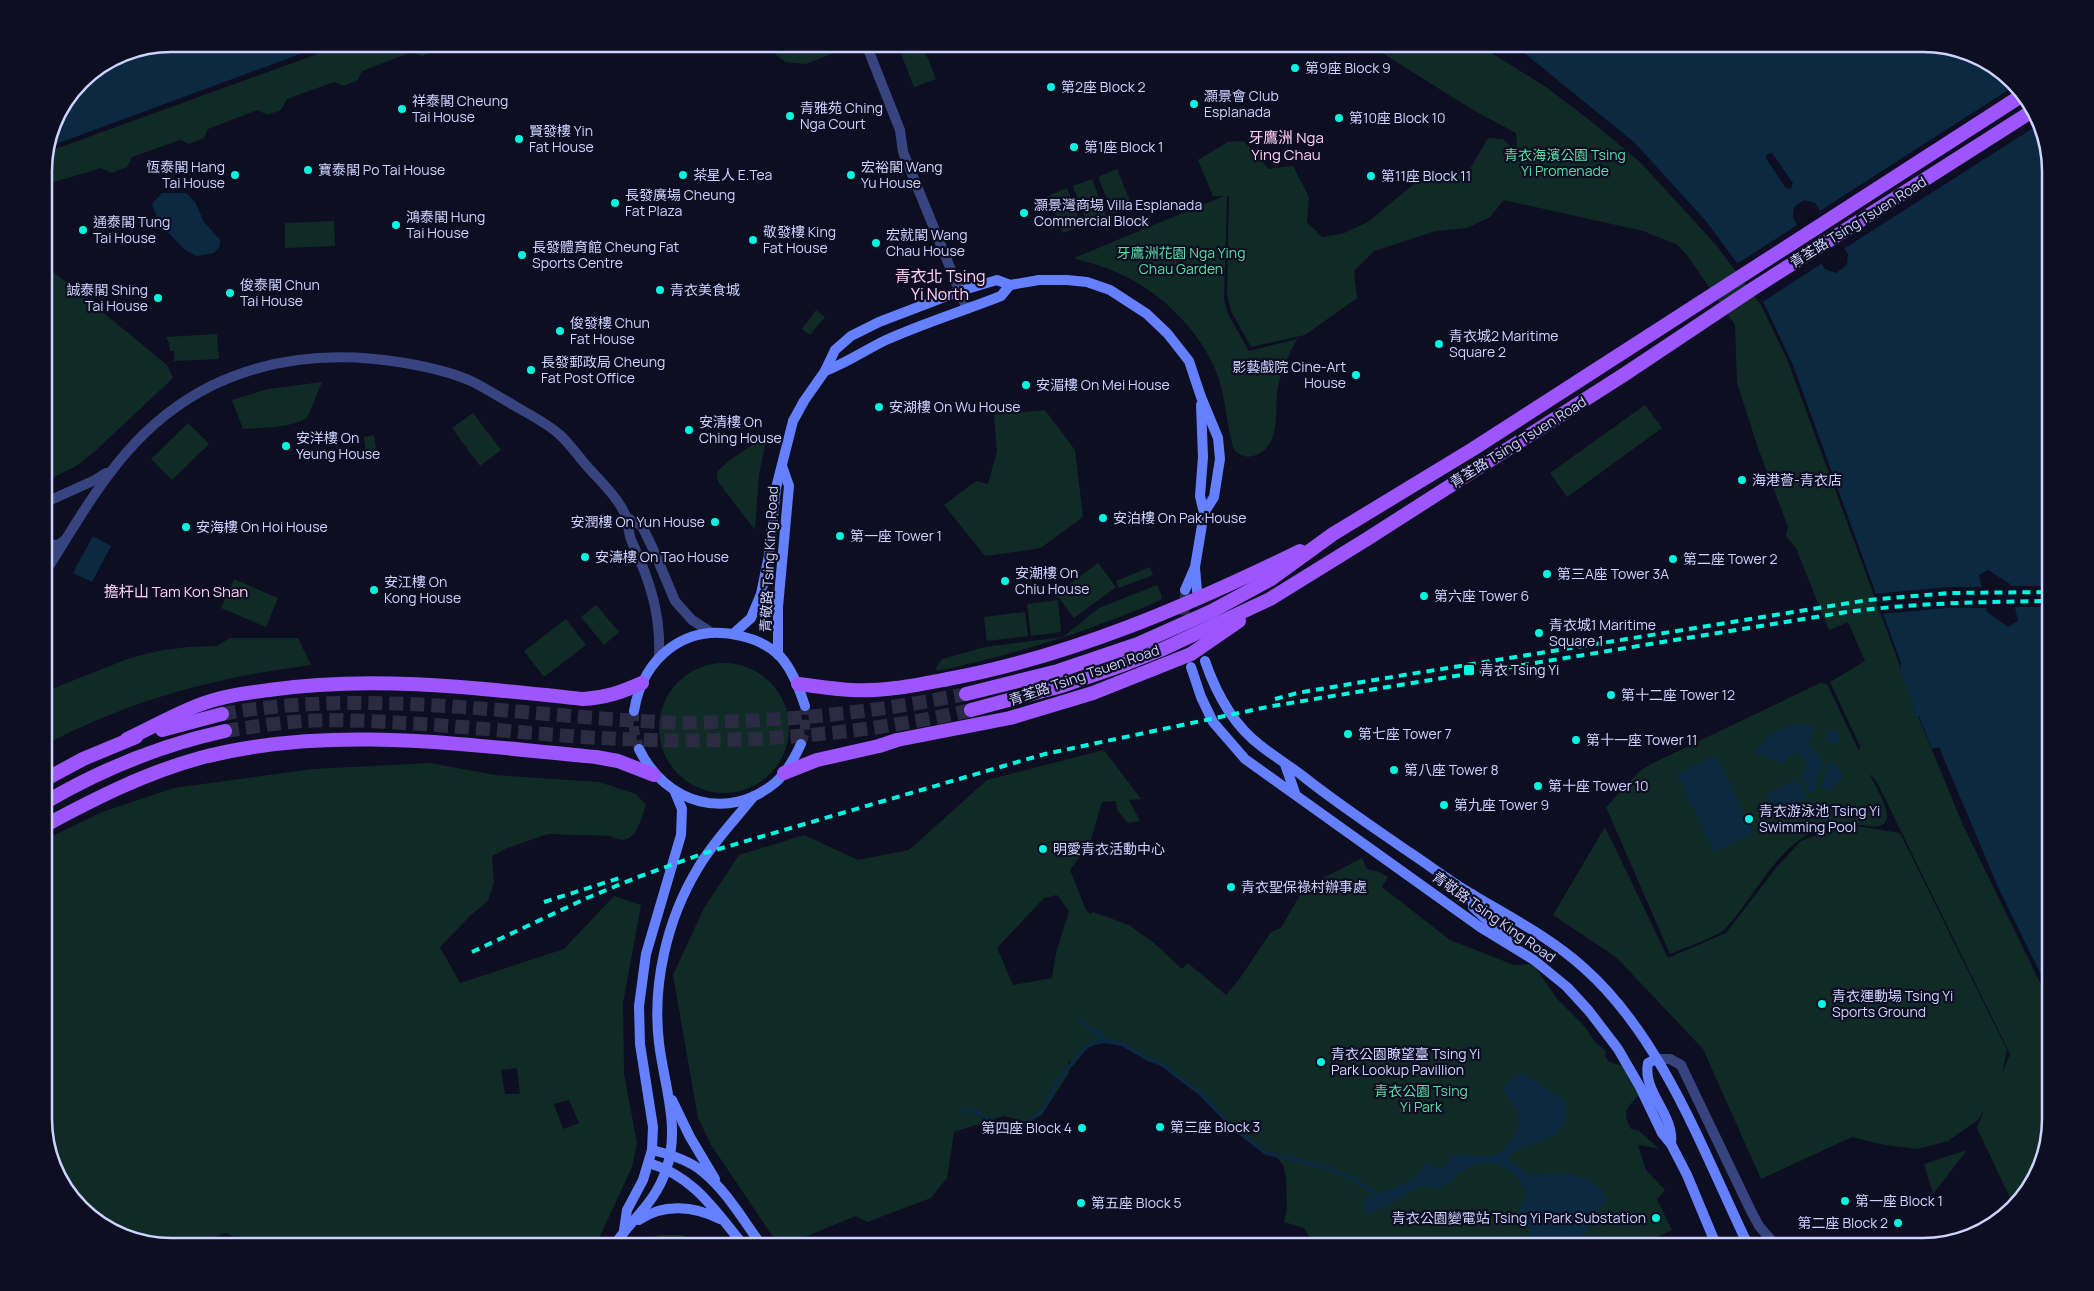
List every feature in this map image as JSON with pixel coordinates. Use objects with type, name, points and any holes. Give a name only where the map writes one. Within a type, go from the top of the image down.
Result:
[{"type":"main road","name":"青荃路 Tsing Tsuen Road","points":[[966,694],[1058,671],[1171,630],[1271,579],[1333,534],[1474,449],[2017,99]]},
{"type":"main road","name":"青荃路 Tsing Tsuen Road","points":[[971,710],[1062,686],[1120,666],[1170,646],[1270,599],[1625,374],[1751,290],[2027,115]]},
{"type":"main road","name":"青敬路 Tsing King Road","points":[[733,634],[750,618],[761,594],[770,555],[776,488],[794,421],[804,401],[826,371],[835,350],[851,336],[879,322],[960,291],[997,280],[1010,285],[1039,280],[1067,280],[1087,282],[1110,290],[1147,314],[1167,333],[1189,361],[1218,438],[1220,459],[1214,497],[1204,513],[1195,567],[1186,590]]},
{"type":"main road","name":"青敬路 Tsing King Road","points":[[826,371],[845,364],[862,351],[888,339],[1001,296],[1010,285]]},
{"type":"main road","name":"青敬路 Tsing King Road","points":[[1201,397],[1204,440],[1200,496],[1204,513]]},
{"type":"main road","name":"青敬路 Tsing King Road","points":[[778,655],[778,607],[789,486],[782,466]]},
{"type":"main road","points":[[798,684],[851,690],[904,687],[1007,666],[1097,639],[1212,592],[1333,534]]},
{"type":"main road","name":"青敬路 Tsing King Road","points":[[1195,567],[1197,591]]},
{"type":"main road","points":[[784,773],[833,755],[1010,718],[1070,701],[1123,683],[1191,654],[1270,599]]},
{"type":"main road","points":[[634,711],[637,693],[659,657],[684,640],[699,634],[712,633],[733,634],[754,640],[778,655],[789,668],[798,684],[805,706]]},
{"type":"main road","name":"青敬路 Tsing King Road","points":[[1205,661],[1224,705],[1259,744],[1349,811],[1475,900],[1561,950],[1584,968],[1611,995],[1644,1038],[1656,1059],[1687,1116],[1745,1238]]},
{"type":"main road","name":"青敬路 Tsing King Road","points":[[1191,667],[1205,705],[1220,731],[1245,759],[1480,927],[1523,953],[1567,987],[1600,1025],[1636,1079],[1662,1133],[1672,1144],[1713,1238]]},
{"type":"main road","points":[[53,775],[83,759],[128,740],[199,705],[237,695],[289,687],[377,682],[583,699],[613,695],[642,683]]},
{"type":"main road","points":[[128,740],[222,714]]},
{"type":"main road","points":[[53,798],[91,778],[162,748],[224,731]]},
{"type":"main road","points":[[53,821],[95,798],[172,767],[228,752],[303,742],[358,739],[596,756],[618,761],[654,775],[675,792],[693,801],[717,804],[734,802],[754,796],[777,781],[784,773],[801,744]]},
{"type":"main road","points":[[639,749],[654,775]]},
{"type":"main road","points":[[1284,763],[1295,793]]},
{"type":"main road","points":[[624,1230],[627,1210],[643,1180],[652,1150],[653,1127],[640,1044],[639,1006],[646,954],[681,835],[682,809],[675,792]]},
{"type":"main road","points":[[619,1238],[624,1230],[640,1216],[661,1184],[670,1154],[672,1130],[668,1092],[659,1042],[657,1006],[660,972],[673,923],[685,892],[698,867],[754,796]]},
{"type":"main road","points":[[1466,916],[1475,900],[1523,953]]},
{"type":"main road","points":[[1656,1059],[1648,1063],[1648,1081],[1670,1129],[1672,1144]]},
{"type":"main road","points":[[668,1092],[690,1137],[727,1200]]},
{"type":"main road","points":[[652,1150],[670,1154],[702,1171],[756,1238]]},
{"type":"main road","points":[[649,1163],[667,1168],[688,1182],[738,1238]]},
{"type":"main road","points":[[624,1230],[644,1216],[670,1209],[688,1208],[706,1212],[723,1220]]},
{"type":"street","points":[[870,53],[900,130],[903,152],[968,309]]},
{"type":"street","points":[[53,560],[111,469],[132,444],[160,419],[190,397],[236,375],[288,361],[314,358],[383,359],[428,367],[472,381],[560,435],[608,490],[626,517],[628,533],[652,592],[657,612],[660,632],[659,657]]},
{"type":"street","points":[[53,499],[95,480],[111,469]]},
{"type":"street","points":[[626,517],[642,526],[675,601],[692,620],[712,633]]},
{"type":"street","points":[[53,545],[58,545],[68,538]]},
{"type":"street","points":[[1656,1059],[1670,1058],[1681,1065],[1751,1211],[1759,1226],[1769,1238]]},
{"type":"green space","points":[[320,53],[409,53],[362,71],[358,80],[344,86],[334,82],[287,99],[281,110],[267,115],[258,110],[208,129],[204,138],[189,144],[180,140],[132,157],[127,167],[112,173],[101,168],[53,182],[55,149]]},
{"type":"green space","points":[[414,53],[430,53],[422,56]]},
{"type":"green space","points":[[774,53],[834,53],[806,64],[785,62]]},
{"type":"green space","points":[[901,53],[926,53],[936,79],[914,87]]},
{"type":"green space","points":[[1382,53],[1491,53],[1546,87],[1641,163],[1716,245],[1761,305],[1787,359],[1914,704],[1911,706],[1915,717],[1918,716],[1962,823],[2042,986],[2042,1120],[2040,1135],[2037,1151],[2026,1179],[2011,1199],[1977,1128],[1984,1110],[1978,1120],[1948,1141],[1918,1149],[1885,1145],[1852,1137],[1761,1179],[1703,1049],[1616,957],[1553,915],[1605,827],[1668,958],[1726,933],[1776,868],[1801,841],[1825,832],[1857,826],[1900,833],[2007,1050],[2002,1074],[2010,1054],[1877,782],[1870,774],[1885,805],[1887,817],[1885,822],[1880,826],[1847,825],[1835,826],[1811,833],[1799,840],[1775,863],[1725,929],[1707,939],[1670,954],[1606,807],[1640,771],[1651,764],[1820,683],[1827,684],[1859,751],[1860,746],[1830,682],[1865,661],[1848,622],[1830,630],[1828,628],[1796,548],[1786,536],[1788,527],[1758,448],[1737,383],[1735,325],[1687,255],[1676,244],[1643,231],[1504,200],[1490,217],[1467,228],[1436,231],[1374,251],[1354,271],[1357,298],[1305,335],[1251,347],[1231,311],[1227,294],[1229,196],[1227,196],[1224,299],[1228,314],[1249,351],[1297,339],[1286,362],[1278,386],[1276,424],[1271,442],[1266,449],[1254,456],[1248,457],[1242,456],[1234,450],[1219,379],[1212,362],[1192,330],[1165,303],[1134,281],[1107,268],[1074,258],[1224,196],[1213,196],[1198,160],[1228,142],[1243,141],[1257,154],[1268,169],[1293,166],[1309,197],[1307,222],[1322,237],[1342,234],[1368,222],[1419,180],[1468,172],[1488,138],[1503,139],[1514,150],[1517,147],[1516,133],[1473,110]]},
{"type":"green space","points":[[1117,169],[1132,206],[1113,214],[1098,177]]},
{"type":"green space","points":[[1092,179],[1106,216],[1087,224],[1073,186]]},
{"type":"green space","points":[[1067,188],[1082,226],[1063,233],[1048,196]]},
{"type":"green space","points":[[334,221],[335,246],[285,248],[285,223]]},
{"type":"green space","points":[[53,271],[167,365],[173,378],[94,452],[76,466],[53,478]]},
{"type":"green space","points":[[816,310],[825,317],[810,335],[802,329]]},
{"type":"green space","points":[[217,334],[219,359],[174,361],[174,351],[170,351],[166,337]]},
{"type":"green space","points":[[322,382],[308,416],[303,420],[277,427],[243,429],[232,400],[268,389]]},
{"type":"green space","points":[[1645,405],[1662,428],[1567,497],[1550,473]]},
{"type":"green space","points":[[1045,410],[1075,450],[1083,517],[1042,547],[985,556],[944,505],[976,481],[988,484],[997,451],[994,415]]},
{"type":"green space","points":[[473,413],[501,450],[480,466],[452,428]]},
{"type":"green space","points":[[188,423],[209,444],[172,480],[151,459]]},
{"type":"green space","points":[[374,435],[377,458],[367,460],[364,437]]},
{"type":"green space","points":[[758,443],[765,445],[759,474],[755,530],[719,483],[717,476],[718,471],[725,464]]},
{"type":"green space","points":[[1098,563],[1116,587],[1074,618],[1056,594]]},
{"type":"green space","points":[[1150,567],[1153,575],[1119,588],[1116,581]]},
{"type":"green space","points":[[234,579],[278,598],[266,627],[221,608]]},
{"type":"green space","points":[[1157,585],[1162,596],[1161,600],[1134,611],[1079,632],[1023,650],[937,671],[936,668],[942,659],[985,647],[1063,637],[1099,608]]},
{"type":"green space","points":[[1058,600],[1061,632],[1031,636],[1027,604]]},
{"type":"green space","points":[[596,605],[619,632],[604,645],[581,617]]},
{"type":"green space","points":[[1025,612],[1028,636],[987,641],[984,617]]},
{"type":"green space","points":[[566,619],[586,645],[544,677],[524,651]]},
{"type":"green space","points":[[230,638],[298,638],[311,665],[240,677],[174,693],[110,715],[53,741],[53,688],[130,658],[158,651],[217,646]]},
{"type":"green space","points":[[724,663],[737,664],[749,668],[770,682],[784,703],[788,715],[788,741],[784,753],[770,774],[749,788],[737,792],[724,793],[711,792],[699,788],[678,774],[664,753],[660,741],[659,728],[660,715],[664,703],[678,682],[699,668],[711,664]]},
{"type":"green space","name":"青衣公園 Tsing Yi Park","points":[[1104,750],[1141,799],[1129,800],[1140,821],[1127,823],[1117,809],[1116,801],[1102,802],[1090,843],[1070,870],[1086,910],[1090,914],[1093,912],[1129,925],[1154,943],[1182,969],[1188,963],[1226,995],[1240,978],[1271,932],[1281,928],[1304,888],[1362,858],[1367,869],[1388,877],[1382,887],[1450,940],[1514,965],[1533,964],[1558,1000],[1585,1027],[1595,1042],[1606,1051],[1605,1056],[1609,1062],[1623,1066],[1639,1095],[1628,1107],[1626,1114],[1631,1129],[1639,1131],[1660,1149],[1638,1145],[1646,1170],[1665,1190],[1657,1199],[1672,1230],[1655,1238],[1310,1238],[1304,1228],[1284,1222],[1287,1209],[1286,1177],[1283,1165],[1276,1156],[1266,1153],[1250,1143],[1201,1094],[1160,1063],[1150,1060],[1122,1044],[1104,1041],[1087,1047],[1073,1063],[1068,1061],[1069,1073],[1041,1116],[1027,1122],[1004,1116],[954,1132],[947,1178],[931,1198],[867,1222],[856,1216],[805,1238],[774,1238],[711,1145],[698,1118],[673,975],[704,908],[739,855],[804,835],[858,860],[909,850],[987,780]],"holes":[[[1057,895],[1069,911],[1056,953],[1052,978],[1013,985],[997,948],[1044,898]]]},
{"type":"green space","points":[[430,763],[495,775],[599,782],[636,794],[646,805],[639,826],[631,837],[619,839],[611,836],[548,834],[507,848],[492,856],[494,883],[488,901],[471,915],[440,947],[460,983],[564,949],[614,896],[641,905],[623,1003],[624,1074],[637,1143],[632,1167],[599,1238],[237,1238],[226,1233],[212,1238],[156,1237],[140,1234],[112,1223],[82,1198],[72,1186],[59,1158],[53,1128],[53,836],[102,812],[174,788],[313,769]],"holes":[[[517,1068],[520,1094],[505,1094],[501,1070]],[[569,1100],[579,1123],[563,1129],[554,1104]]]},
{"type":"green space","points":[[1967,1150],[1933,1194],[1924,1164]]},
{"type":"green space","points":[[660,1235],[683,1235],[688,1238],[648,1238]]},
{"type":"water","points":[[171,53],[303,53],[56,144],[68,112],[82,93],[99,77],[112,68],[126,62],[148,55]]},
{"type":"water","points":[[1524,53],[1938,54],[1968,62],[1982,68],[1995,77],[2007,87],[2022,105],[2029,119],[2035,133],[2041,163],[2042,976],[1998,887],[1939,747],[1932,749],[1919,716],[1915,717],[1911,706],[1914,704],[1901,673],[1901,663],[1793,365],[1759,293],[1706,221],[1635,143]],"holes":[[[1772,153],[1793,183],[1791,189],[1785,187],[1766,158],[1766,155]],[[1804,200],[1815,203],[1848,254],[1847,265],[1836,273],[1825,269],[1793,218],[1794,207]],[[1988,570],[2010,584],[2018,621],[2008,627],[1987,612],[1979,575]]]},
{"type":"water","points":[[162,193],[186,193],[195,202],[204,222],[220,240],[220,246],[214,253],[197,256],[185,250],[159,223],[152,204]]},
{"type":"water","points":[[93,536],[111,546],[92,582],[73,573]]},
{"type":"water","points":[[1798,724],[1815,725],[1808,744],[1820,757],[1821,761],[1816,790],[1809,793],[1801,774],[1806,767],[1805,762],[1799,754],[1790,755],[1785,764],[1755,753],[1774,734]]},
{"type":"water","points":[[1830,730],[1836,730],[1840,737],[1836,744],[1830,744],[1826,740],[1826,734]]},
{"type":"water","points":[[1716,755],[1753,833],[1714,852],[1677,774]]},
{"type":"water","points":[[1833,763],[1840,770],[1842,778],[1833,788],[1822,790],[1821,786],[1829,764]]},
{"type":"water","points":[[1798,779],[1807,798],[1776,813],[1767,794]]},
{"type":"water","points":[[1523,1073],[1559,1096],[1563,1101],[1567,1115],[1563,1126],[1558,1132],[1551,1137],[1511,1154],[1510,1161],[1529,1175],[1565,1173],[1588,1179],[1601,1189],[1607,1198],[1584,1235],[1578,1238],[1529,1238],[1531,1226],[1522,1221],[1518,1214],[1528,1191],[1509,1170],[1501,1166],[1484,1163],[1463,1171],[1445,1186],[1433,1188],[1422,1185],[1374,1212],[1368,1214],[1365,1211],[1363,1201],[1416,1178],[1427,1161],[1433,1167],[1440,1169],[1446,1166],[1454,1154],[1490,1156],[1503,1150],[1513,1138],[1519,1124],[1517,1110],[1505,1094],[1504,1087],[1512,1078]]},
{"type":"pier","points":[[2009,90],[2022,105],[2033,128],[1842,250],[1818,212]]},
{"type":"pier","points":[[1799,224],[1824,262],[1761,303],[1735,265]]},
{"type":"pier","points":[[2008,586],[2041,586],[2041,607],[2013,607]]},
{"type":"pier","points":[[1948,587],[1982,587],[1988,608],[1949,608],[1880,614],[1873,594]]},
{"type":"waterway","points":[[1081,1020],[1088,1030],[1100,1034],[1104,1041],[1122,1044],[1150,1060],[1160,1063],[1201,1094],[1235,1129],[1266,1153],[1324,1167],[1351,1178],[1377,1195]]},
{"type":"waterway","points":[[960,1110],[976,1111],[997,1124],[1023,1125],[1043,1110],[1059,1079],[1086,1047],[1104,1041]]},
{"type":"tunnel","points":[[1185,590],[1184,635],[1189,661]]},
{"type":"tunnel","points":[[222,714],[330,703],[385,703],[604,719],[700,723],[826,715],[910,704],[966,694]]},
{"type":"tunnel","points":[[801,744],[805,732],[805,706]]},
{"type":"tunnel","points":[[225,731],[293,722],[342,720],[594,738],[665,740],[753,739],[841,732],[928,719],[971,710]]},
{"type":"tunnel","points":[[634,711],[634,730],[639,749]]},
{"type":"railway","points":[[1275,699],[1297,693],[1398,676],[1868,600],[1949,593],[2041,592]]},
{"type":"railway","points":[[472,952],[587,898],[705,853],[1045,754],[1272,706],[1840,613],[1918,605],[2041,601]]},
{"type":"railway","points":[[544,902],[623,877]]},
{"type":"place","name":"第9座 Block 9","points":[[1295,68]]},
{"type":"place","name":"第2座 Block 2","points":[[1051,87]]},
{"type":"place","name":"灝景會 Club Esplanada","points":[[1194,104]]},
{"type":"place","name":"祥泰閣 Cheung Tai House","points":[[402,109]]},
{"type":"place","name":"青雅苑 Ching Nga Court","points":[[790,116]]},
{"type":"place","name":"第10座 Block 10","points":[[1339,118]]},
{"type":"place","name":"賢發樓 Yin Fat House","points":[[519,139]]},
{"type":"place","name":"第1座 Block 1","points":[[1074,147]]},
{"type":"place","name":"寶泰閣 Po Tai House","points":[[308,170]]},
{"type":"place","name":"恆泰閣 Hang Tai House","points":[[235,175]]},
{"type":"place","name":"茶星人 E.Tea","points":[[683,175]]},
{"type":"place","name":"宏裕閣 Wang Yu House","points":[[851,175]]},
{"type":"place","name":"第11座 Block 11","points":[[1371,176]]},
{"type":"place","name":"長發廣場 Cheung Fat Plaza","points":[[615,203]]},
{"type":"place","name":"灝景灣商場 Villa Esplanada Commercial Block","points":[[1024,213]]},
{"type":"place","name":"鴻泰閣 Hung Tai House","points":[[396,225]]},
{"type":"place","name":"通泰閣 Tung Tai House","points":[[83,230]]},
{"type":"place","name":"敬發樓 King Fat House","points":[[753,240]]},
{"type":"place","name":"宏就閣 Wang Chau House","points":[[876,243]]},
{"type":"place","name":"長發體育館 Cheung Fat Sports Centre","points":[[522,255]]},
{"type":"place","name":"青衣美食城","points":[[660,290]]},
{"type":"place","name":"俊泰閣 Chun Tai House","points":[[230,293]]},
{"type":"place","name":"誠泰閣 Shing Tai House","points":[[158,298]]},
{"type":"place","name":"俊發樓 Chun Fat House","points":[[560,331]]},
{"type":"place","name":"青衣城2 Maritime Square 2","points":[[1439,344]]},
{"type":"place","name":"長發郵政局 Cheung Fat Post Office","points":[[531,370]]},
{"type":"place","name":"影藝戲院 Cine-Art House","points":[[1356,375]]},
{"type":"place","name":"安湄樓 On Mei House","points":[[1026,385]]},
{"type":"place","name":"安湖樓 On Wu House","points":[[879,407]]},
{"type":"place","name":"安清樓 On Ching House","points":[[689,430]]},
{"type":"place","name":"安洋樓 On Yeung House","points":[[286,446]]},
{"type":"place","name":"海港薈-青衣店","points":[[1742,480]]},
{"type":"place","name":"安泊樓 On Pak House","points":[[1103,518]]},
{"type":"place","name":"安潤樓 On Yun House","points":[[715,522]]},
{"type":"place","name":"安海樓 On Hoi House","points":[[186,527]]},
{"type":"place","name":"第一座 Tower 1","points":[[840,536]]},
{"type":"place","name":"安濤樓 On Tao House","points":[[585,557]]},
{"type":"place","name":"第二座 Tower 2","points":[[1673,559]]},
{"type":"place","name":"第三A座 Tower 3A","points":[[1547,574]]},
{"type":"place","name":"安潮樓 On Chiu House","points":[[1005,581]]},
{"type":"place","name":"安江樓 On Kong House","points":[[374,590]]},
{"type":"place","name":"第六座 Tower 6","points":[[1424,596]]},
{"type":"place","name":"青衣城1 Maritime Square 1","points":[[1539,633]]},
{"type":"place","name":"青衣 Tsing Yi","points":[[1469,670]]},
{"type":"place","name":"第十二座 Tower 12","points":[[1611,695]]},
{"type":"place","name":"第七座 Tower 7","points":[[1348,734]]},
{"type":"place","name":"第十一座 Tower 11","points":[[1576,740]]},
{"type":"place","name":"第八座 Tower 8","points":[[1394,770]]},
{"type":"place","name":"第十座 Tower 10","points":[[1538,786]]},
{"type":"place","name":"第九座 Tower 9","points":[[1444,805]]},
{"type":"place","name":"青衣游泳池 Tsing Yi Swimming Pool","points":[[1749,819]]},
{"type":"place","name":"明愛青衣活動中心","points":[[1043,849]]},
{"type":"place","name":"青衣聖保祿村辦事處","points":[[1231,887]]},
{"type":"place","name":"青衣運動場 Tsing Yi Sports Ground","points":[[1822,1004]]},
{"type":"place","name":"青衣公園瞭望臺 Tsing Yi Park Lookup Pavillion","points":[[1321,1062]]},
{"type":"place","name":"第三座 Block 3","points":[[1160,1127]]},
{"type":"place","name":"第四座 Block 4","points":[[1082,1128]]},
{"type":"place","name":"第一座 Block 1","points":[[1845,1201]]},
{"type":"place","name":"第五座 Block 5","points":[[1081,1203]]},
{"type":"place","name":"青衣公園變電站 Tsing Yi Park Substation","points":[[1656,1218]]},
{"type":"place","name":"第二座 Block 2","points":[[1898,1223]]},
{"type":"district","name":"牙鷹洲 Nga Ying Chau","points":[[1286,146]]},
{"type":"district","name":"青衣北 Tsing Yi North","points":[[940,285]]},
{"type":"district","name":"擔杆山 Tam Kon Shan","points":[[176,592]]},
{"type":"park label","name":"青衣海濱公園 Tsing Yi Promenade","points":[[1565,164]]},
{"type":"park label","name":"牙鷹洲花園 Nga Ying Chau Garden","points":[[1181,262]]}]
